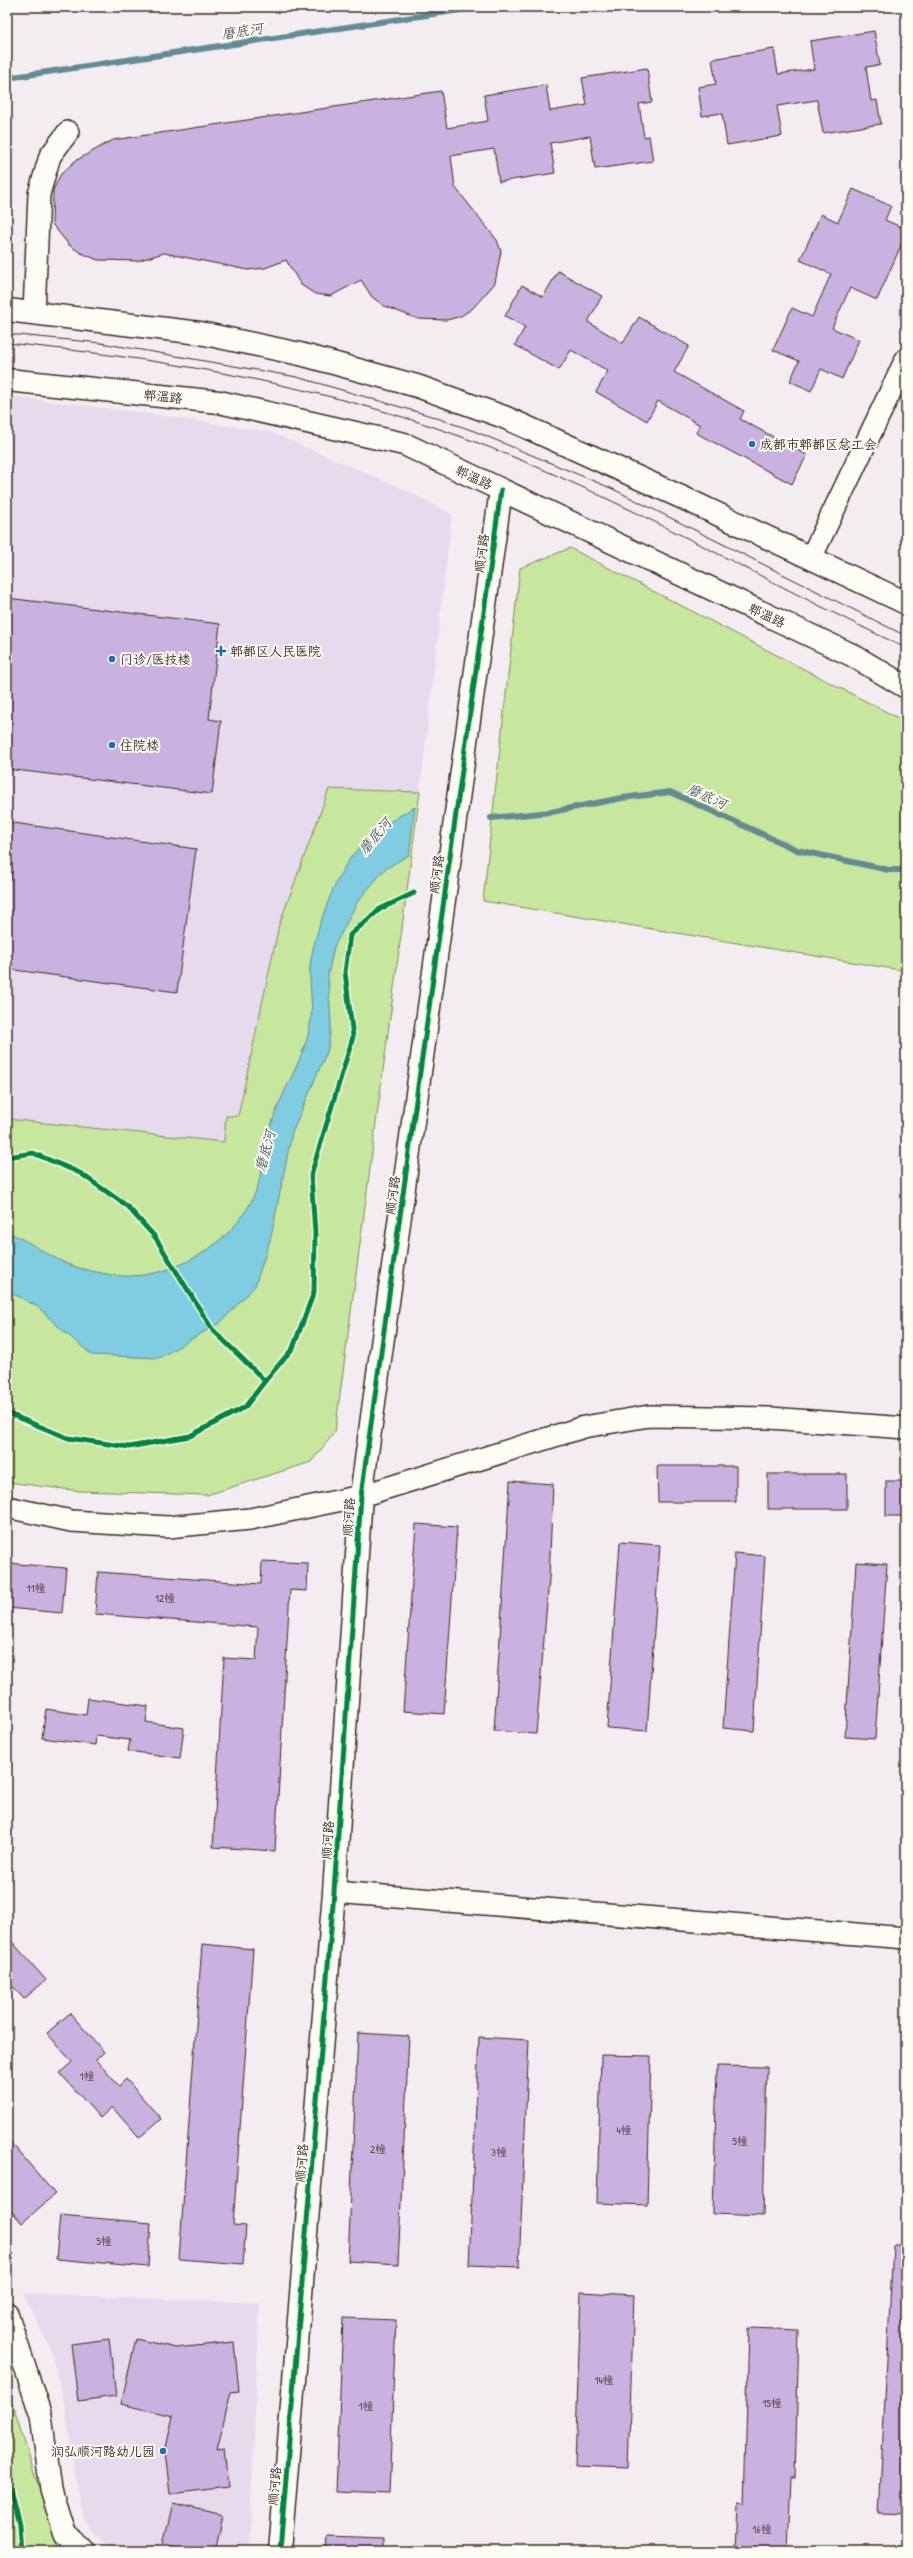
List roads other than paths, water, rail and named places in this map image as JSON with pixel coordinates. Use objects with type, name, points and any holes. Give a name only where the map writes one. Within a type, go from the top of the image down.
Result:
[{"type":"street","points":[[34,312],[39,194],[50,156],[68,132]]},
{"type":"street","points":[[7,310],[34,312],[200,333],[300,354],[417,386],[504,417],[906,603]]},
{"type":"street","points":[[811,558],[906,359]]},
{"type":"street","name":"郫温路","points":[[7,380],[219,402],[404,444],[852,655],[906,687]]},
{"type":"street","name":"顺河路","points":[[280,2551],[334,1892],[361,1496],[501,490]]},
{"type":"street","points":[[7,1507],[71,1521],[168,1527],[250,1519],[361,1496],[584,1426],[650,1416],[770,1418],[906,1428]]},
{"type":"street","points":[[334,1892],[906,1938]]},
{"type":"street","points":[[7,2313],[41,2416],[51,2490],[64,2534],[86,2551]]},
{"type":"water","points":[[415,807],[409,855],[385,869],[358,901],[334,947],[328,975],[331,1023],[328,1049],[292,1133],[271,1237],[255,1286],[221,1322],[159,1358],[92,1355],[38,1307],[16,1295],[7,1294],[7,1232],[70,1265],[107,1274],[129,1276],[152,1274],[175,1267],[197,1256],[216,1243],[234,1227],[247,1208],[259,1183],[266,1137],[279,1103],[304,1049],[312,1012],[310,975],[311,958],[322,917],[333,889],[344,868],[358,848],[366,840],[394,819]]},
{"type":"waterway","name":"磨底河","points":[[7,78],[480,7]]},
{"type":"waterway","name":"磨底河","points":[[491,818],[551,812],[622,798],[670,792],[797,850],[889,870],[906,870]]},
{"type":"tram line","points":[[7,334],[101,343],[297,377],[428,415],[474,431],[613,489],[906,636]]},
{"type":"tram line","points":[[7,343],[116,356],[274,383],[379,410],[431,426],[493,449],[613,501],[847,620],[906,648]]},
{"type":"place","name":"成都市郫都区总工会","points":[[752,444]]},
{"type":"place","name":"郫都区人民医院","points":[[221,651]]},
{"type":"place","name":"门诊/医技楼","points":[[112,659]]},
{"type":"place","name":"住院楼","points":[[112,745]]},
{"type":"place","name":"润弘顺河路幼儿园","points":[[163,2451]]}]
